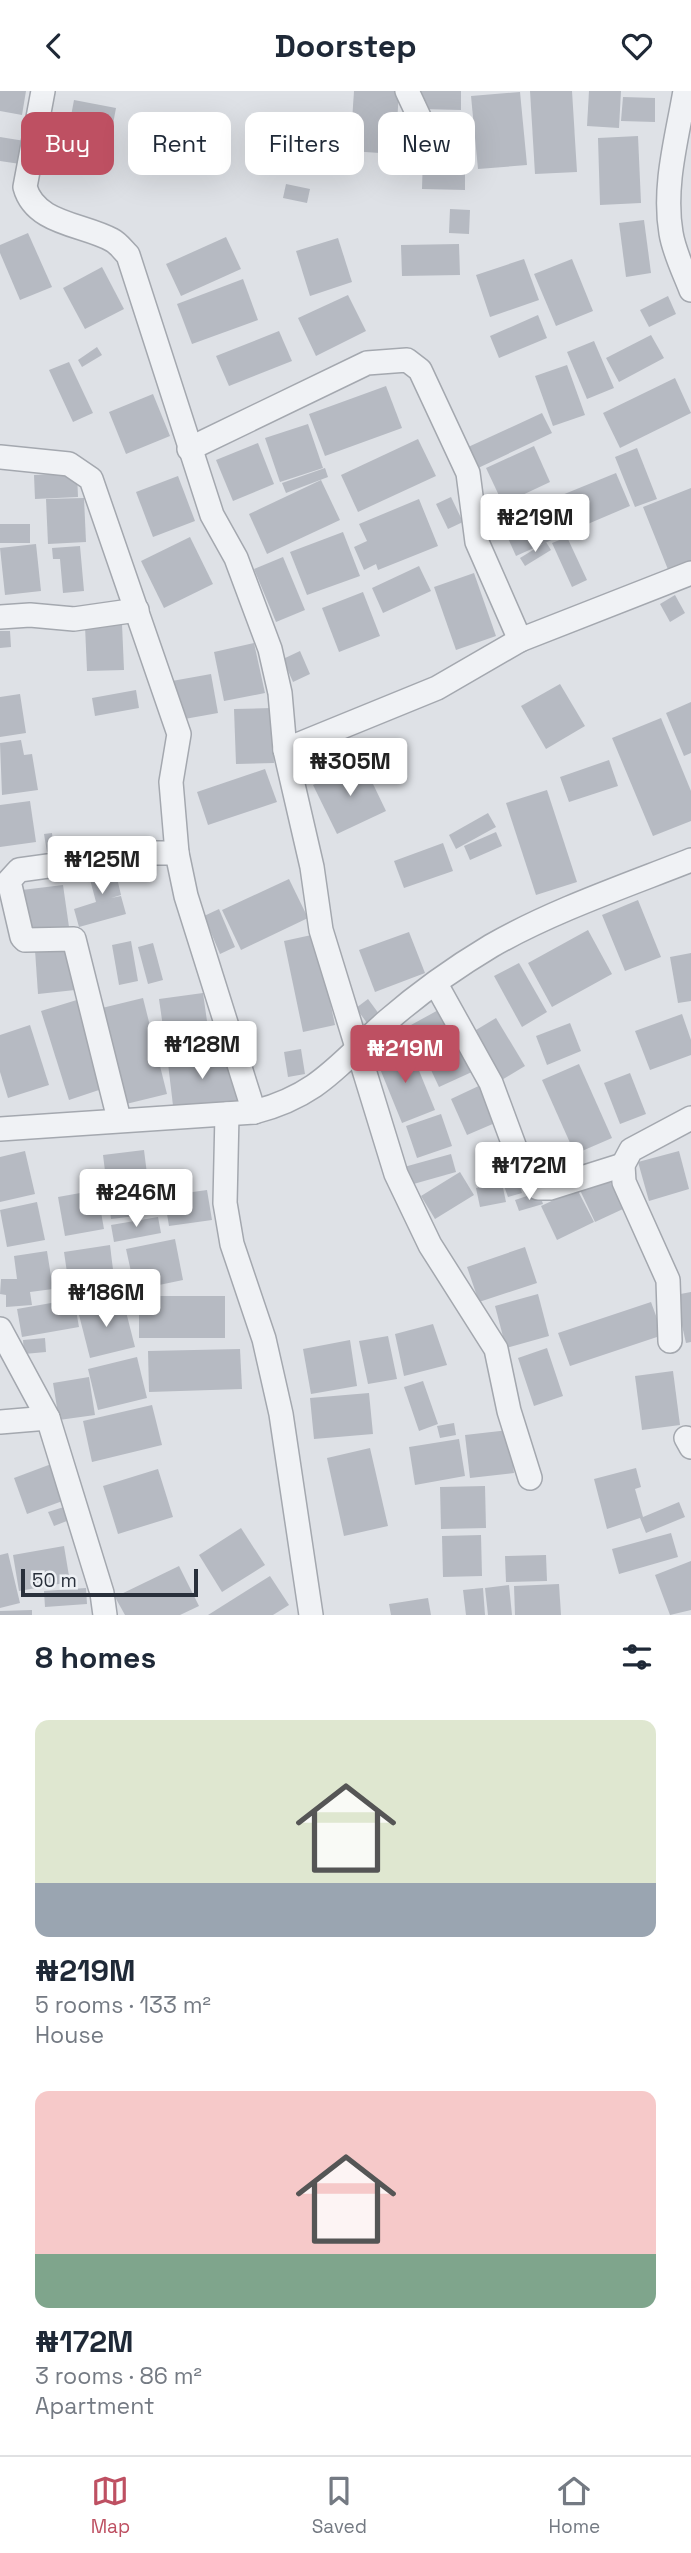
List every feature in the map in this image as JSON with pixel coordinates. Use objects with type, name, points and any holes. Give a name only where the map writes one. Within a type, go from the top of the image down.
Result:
[{"type":"street","points":[[43,91],[25,187],[29,200],[44,214],[114,241],[128,255],[212,515],[236,558],[270,649],[280,694],[285,750],[312,867],[321,930],[396,1174],[430,1245],[496,1349],[515,1432],[530,1478]]},
{"type":"street","points":[[407,91],[417,112]]},
{"type":"street","points":[[685,91],[669,179],[668,209],[671,237],[691,291]]},
{"type":"street","points":[[189,449],[367,363],[407,361],[420,370],[468,473],[477,543],[520,640]]},
{"type":"street","points":[[0,457],[69,464],[91,478],[179,734],[171,782],[177,853],[197,933],[254,1112]]},
{"type":"street","points":[[285,750],[437,688],[520,640],[691,573]]},
{"type":"street","points":[[0,617],[30,615],[74,619],[137,610]]},
{"type":"street","points":[[118,1119],[74,939],[25,940],[22,937],[9,881],[19,870],[142,853],[177,853]]},
{"type":"street","points":[[0,1129],[254,1112],[283,1105],[318,1085],[357,1052],[387,1021],[491,946],[595,898],[691,860]]},
{"type":"street","points":[[436,984],[491,1083],[518,1156],[538,1188],[551,1188],[623,1165]]},
{"type":"street","points":[[227,1114],[225,1203],[232,1244],[264,1339],[281,1414],[311,1615]]},
{"type":"street","points":[[670,1341],[668,1280],[624,1182],[623,1165],[631,1150],[691,1118]]},
{"type":"street","points":[[0,1329],[48,1418],[102,1593],[105,1615]]},
{"type":"street","points":[[0,1422],[48,1418]]},
{"type":"building","points":[[0,91],[26,91],[21,115],[0,111]]},
{"type":"building","points":[[354,91],[399,91],[398,112],[378,112],[378,153],[364,152],[364,112],[353,112]]},
{"type":"building","points":[[420,91],[461,91],[461,110],[420,109]]},
{"type":"building","points":[[530,91],[572,91],[577,172],[535,174]]},
{"type":"building","points":[[589,91],[621,91],[619,128],[587,126]]},
{"type":"building","points":[[520,92],[527,165],[478,169],[475,112],[473,112],[471,96]]},
{"type":"building","points":[[623,97],[655,98],[655,122],[621,121]]},
{"type":"building","points":[[74,100],[116,108],[114,119],[114,112],[72,112]]},
{"type":"building","points":[[638,136],[641,203],[600,205],[598,138]]},
{"type":"building","points":[[0,137],[21,140],[21,164],[0,161]]},
{"type":"building","points":[[422,175],[465,175],[465,190],[422,189]]},
{"type":"building","points":[[286,184],[310,189],[307,203],[283,198]]},
{"type":"building","points":[[450,209],[470,210],[469,234],[449,233]]},
{"type":"building","points":[[644,220],[651,273],[626,277],[619,223]]},
{"type":"building","points":[[28,233],[52,287],[20,300],[0,253],[0,245]]},
{"type":"building","points":[[226,237],[241,269],[181,296],[166,264]]},
{"type":"building","points":[[338,238],[352,282],[310,296],[296,251]]},
{"type":"building","points":[[459,244],[460,275],[402,276],[401,245]]},
{"type":"building","points":[[524,259],[539,300],[490,317],[476,275]]},
{"type":"building","points":[[572,259],[593,311],[556,326],[534,274]]},
{"type":"building","points":[[102,267],[124,309],[85,329],[63,288]]},
{"type":"building","points":[[243,279],[258,320],[192,344],[177,304]]},
{"type":"building","points":[[348,295],[366,331],[316,356],[298,318]]},
{"type":"building","points":[[668,296],[676,314],[649,327],[640,310]]},
{"type":"building","points":[[538,315],[547,338],[499,358],[490,336]]},
{"type":"building","points":[[279,331],[292,361],[229,386],[216,356]]},
{"type":"building","points":[[651,335],[664,358],[619,382],[606,358]]},
{"type":"building","points":[[594,341],[614,388],[587,399],[567,352]]},
{"type":"building","points":[[97,347],[102,355],[82,367],[78,360]]},
{"type":"building","points":[[69,362],[93,413],[73,422],[49,370]]},
{"type":"building","points":[[567,365],[585,415],[553,426],[535,376]]},
{"type":"building","points":[[675,378],[691,413],[620,448],[603,413]]},
{"type":"building","points":[[386,386],[402,428],[325,456],[309,414]]},
{"type":"building","points":[[153,394],[170,436],[126,454],[109,412]]},
{"type":"building","points":[[542,413],[552,433],[476,469],[466,448]]},
{"type":"building","points":[[308,424],[323,468],[280,482],[265,438]]},
{"type":"building","points":[[418,439],[436,476],[358,512],[341,475]]},
{"type":"building","points":[[258,443],[274,484],[233,501],[216,460]]},
{"type":"building","points":[[534,446],[550,482],[503,504],[486,468]]},
{"type":"building","points":[[637,448],[657,499],[635,507],[615,457]]},
{"type":"building","points":[[325,468],[328,477],[286,493],[282,483]]},
{"type":"building","points":[[77,473],[78,497],[35,499],[34,475]]},
{"type":"building","points":[[616,473],[630,506],[576,529],[562,495]]},
{"type":"building","points":[[178,476],[195,521],[153,537],[136,492]]},
{"type":"building","points":[[321,480],[340,520],[267,554],[249,514]]},
{"type":"building","points":[[691,488],[691,564],[669,572],[643,507]]},
{"type":"building","points":[[451,497],[463,522],[448,529],[436,504]]},
{"type":"building","points":[[84,498],[86,542],[48,544],[46,499]]},
{"type":"building","points":[[419,499],[438,546],[378,570],[376,564],[364,570],[354,547],[367,541],[359,524]]},
{"type":"building","points":[[552,502],[567,533],[516,556],[502,525]]},
{"type":"building","points":[[0,524],[30,524],[30,543],[0,543]]},
{"type":"building","points":[[343,532],[360,576],[307,595],[290,552]]},
{"type":"building","points":[[190,537],[213,584],[164,608],[141,561]]},
{"type":"building","points":[[567,537],[587,580],[572,587],[552,543]]},
{"type":"building","points":[[546,542],[551,550],[525,566],[520,558]]},
{"type":"building","points":[[36,544],[41,591],[5,595],[0,548]]},
{"type":"building","points":[[80,546],[84,591],[63,593],[60,559],[53,559],[52,548]]},
{"type":"building","points":[[283,557],[305,610],[276,622],[254,569]]},
{"type":"building","points":[[419,566],[431,591],[383,613],[372,588]]},
{"type":"building","points":[[474,573],[496,636],[456,650],[434,587]]},
{"type":"building","points":[[363,592],[380,636],[339,652],[322,608]]},
{"type":"building","points":[[675,595],[685,613],[670,622],[660,604]]},
{"type":"building","points":[[122,624],[124,670],[87,671],[85,626]]},
{"type":"building","points":[[0,631],[10,631],[11,647],[0,648]]},
{"type":"building","points":[[254,643],[265,693],[224,701],[214,652]]},
{"type":"building","points":[[300,651],[310,674],[293,682],[283,659]]},
{"type":"building","points":[[211,674],[218,713],[179,720],[172,681]]},
{"type":"building","points":[[560,684],[585,726],[546,749],[521,706]]},
{"type":"building","points":[[136,690],[139,708],[95,716],[92,698]]},
{"type":"building","points":[[20,694],[26,733],[0,737],[0,697]]},
{"type":"building","points":[[691,702],[691,753],[684,756],[666,713]]},
{"type":"building","points":[[272,708],[274,763],[236,764],[234,709]]},
{"type":"building","points":[[661,718],[691,791],[691,821],[653,836],[612,738]]},
{"type":"building","points":[[21,740],[24,755],[32,754],[38,790],[2,795],[0,743]]},
{"type":"building","points":[[357,745],[363,758],[339,769],[334,756]]},
{"type":"building","points":[[327,750],[335,768],[302,782],[294,763]]},
{"type":"building","points":[[609,760],[618,786],[569,802],[560,777]]},
{"type":"building","points":[[362,761],[386,811],[337,834],[313,785]]},
{"type":"building","points":[[265,769],[277,802],[208,825],[197,792]]},
{"type":"building","points":[[547,790],[577,882],[536,895],[506,803]]},
{"type":"building","points":[[30,801],[36,842],[0,847],[0,805]]},
{"type":"building","points":[[488,813],[496,827],[456,849],[449,835]]},
{"type":"building","points":[[496,832],[502,846],[470,860],[464,846]]},
{"type":"building","points":[[52,833],[54,850],[47,852],[44,834]]},
{"type":"building","points":[[443,843],[453,871],[404,888],[394,861]]},
{"type":"building","points":[[113,861],[121,895],[111,898],[121,896],[126,914],[79,927],[74,909],[96,902],[87,868]]},
{"type":"building","points":[[289,879],[308,918],[241,950],[222,910]]},
{"type":"building","points":[[63,885],[69,927],[28,933],[22,890]]},
{"type":"building","points":[[638,900],[661,957],[625,971],[602,915]]},
{"type":"building","points":[[219,909],[235,947],[220,954],[204,916]]},
{"type":"building","points":[[588,930],[612,974],[552,1007],[528,963]]},
{"type":"building","points":[[409,932],[425,973],[375,992],[359,950]]},
{"type":"building","points":[[316,934],[335,1025],[303,1032],[284,941]]},
{"type":"building","points":[[131,941],[138,981],[119,985],[112,945]]},
{"type":"building","points":[[153,943],[163,980],[148,984],[138,947]]},
{"type":"building","points":[[72,948],[75,990],[38,994],[35,950]]},
{"type":"building","points":[[691,953],[691,1001],[678,1003],[670,957]]},
{"type":"building","points":[[519,963],[547,1012],[522,1027],[494,976]]},
{"type":"building","points":[[203,993],[207,1021],[163,1027],[159,999]]},
{"type":"building","points":[[143,998],[167,1094],[126,1104],[102,1008]]},
{"type":"building","points":[[80,999],[108,1087],[69,1100],[41,1011]]},
{"type":"building","points":[[368,999],[382,1018],[370,1027],[356,1008]]},
{"type":"building","points":[[442,1008],[455,1032],[423,1049],[411,1025]]},
{"type":"building","points":[[682,1014],[691,1040],[691,1055],[650,1070],[635,1031]]},
{"type":"building","points":[[496,1018],[525,1066],[500,1081],[471,1033]]},
{"type":"building","points":[[208,1023],[210,1038],[166,1044],[164,1028]]},
{"type":"building","points":[[570,1023],[581,1051],[547,1065],[536,1036]]},
{"type":"building","points":[[30,1025],[49,1085],[8,1098],[0,1072],[0,1035]]},
{"type":"building","points":[[458,1037],[474,1071],[439,1087],[423,1053]]},
{"type":"building","points":[[409,1046],[435,1110],[402,1123],[376,1059]]},
{"type":"building","points":[[231,1048],[238,1107],[174,1114],[167,1055]]},
{"type":"building","points":[[301,1049],[305,1074],[288,1077],[284,1052]]},
{"type":"building","points":[[579,1064],[612,1138],[575,1154],[542,1080]]},
{"type":"building","points":[[630,1073],[646,1114],[620,1124],[604,1083]]},
{"type":"building","points":[[485,1083],[502,1120],[467,1135],[451,1099]]},
{"type":"building","points":[[441,1114],[452,1146],[417,1158],[406,1126]]},
{"type":"building","points":[[144,1150],[152,1214],[111,1219],[103,1155]]},
{"type":"building","points":[[25,1151],[35,1194],[0,1202],[0,1157]]},
{"type":"building","points":[[679,1151],[689,1189],[649,1201],[638,1162]]},
{"type":"building","points":[[451,1154],[456,1172],[410,1185],[404,1167]]},
{"type":"building","points":[[460,1172],[474,1195],[435,1219],[421,1196]]},
{"type":"building","points":[[607,1175],[623,1209],[595,1222],[579,1188]]},
{"type":"building","points":[[518,1179],[522,1193],[508,1197],[503,1183]]},
{"type":"building","points":[[502,1183],[506,1202],[480,1207],[476,1188]]},
{"type":"building","points":[[577,1189],[594,1222],[557,1240],[541,1206]]},
{"type":"building","points":[[97,1190],[104,1229],[65,1236],[58,1197]]},
{"type":"building","points":[[207,1190],[212,1220],[169,1226],[164,1196]]},
{"type":"building","points":[[539,1192],[543,1204],[519,1211],[515,1200]]},
{"type":"building","points":[[37,1202],[45,1240],[7,1247],[0,1210]]},
{"type":"building","points":[[158,1217],[161,1233],[114,1242],[111,1225]]},
{"type":"building","points":[[175,1239],[183,1280],[135,1290],[126,1249]]},
{"type":"building","points":[[110,1245],[115,1286],[70,1293],[64,1252]]},
{"type":"building","points":[[525,1247],[537,1283],[479,1302],[467,1267]]},
{"type":"building","points":[[47,1251],[53,1289],[30,1292],[32,1305],[6,1307],[6,1295],[0,1294],[1,1279],[17,1279],[14,1256]]},
{"type":"building","points":[[691,1292],[691,1342],[686,1343],[675,1295]]},
{"type":"building","points":[[538,1294],[549,1336],[506,1348],[495,1306]]},
{"type":"building","points":[[139,1296],[225,1296],[225,1338],[139,1338]]},
{"type":"building","points":[[74,1299],[79,1327],[22,1337],[17,1309]]},
{"type":"building","points":[[123,1300],[135,1347],[90,1358],[78,1311]]},
{"type":"building","points":[[651,1302],[663,1335],[570,1366],[558,1333]]},
{"type":"building","points":[[433,1324],[447,1365],[404,1376],[395,1334]]},
{"type":"building","points":[[388,1336],[397,1379],[368,1384],[359,1341]]},
{"type":"building","points":[[45,1338],[46,1352],[24,1354],[23,1340]]},
{"type":"building","points":[[350,1340],[357,1386],[311,1394],[303,1349]]},
{"type":"building","points":[[547,1348],[563,1396],[534,1406],[518,1358]]},
{"type":"building","points":[[240,1349],[242,1389],[149,1392],[148,1351]]},
{"type":"building","points":[[137,1357],[147,1398],[98,1410],[88,1369]]},
{"type":"building","points":[[673,1371],[680,1425],[642,1430],[635,1376]]},
{"type":"building","points":[[89,1377],[95,1415],[59,1420],[53,1383]]},
{"type":"building","points":[[423,1381],[438,1424],[419,1431],[404,1387]]},
{"type":"building","points":[[369,1393],[373,1434],[314,1439],[310,1398]]},
{"type":"building","points":[[152,1405],[162,1445],[92,1462],[83,1421]]},
{"type":"building","points":[[454,1423],[456,1435],[440,1438],[437,1426]]},
{"type":"building","points":[[509,1430],[514,1473],[470,1478],[465,1435]]},
{"type":"building","points":[[459,1439],[465,1476],[415,1485],[409,1447]]},
{"type":"building","points":[[370,1448],[388,1526],[344,1536],[327,1458]]},
{"type":"building","points":[[54,1463],[68,1499],[27,1514],[14,1478]]},
{"type":"building","points":[[636,1468],[641,1487],[635,1489],[643,1517],[679,1502],[685,1517],[646,1533],[640,1518],[607,1529],[594,1479]]},
{"type":"building","points":[[158,1469],[173,1517],[118,1534],[103,1486]]},
{"type":"building","points":[[485,1486],[486,1528],[441,1529],[440,1487]]},
{"type":"building","points":[[67,1506],[72,1519],[54,1526],[48,1512]]},
{"type":"building","points":[[241,1528],[265,1565],[222,1592],[199,1555]]},
{"type":"building","points":[[671,1533],[678,1557],[619,1574],[612,1549]]},
{"type":"building","points":[[481,1535],[482,1576],[443,1577],[442,1536]]},
{"type":"building","points":[[64,1546],[70,1582],[19,1591],[13,1555]]},
{"type":"building","points":[[8,1553],[20,1603],[0,1608],[0,1555]]},
{"type":"building","points":[[546,1555],[547,1581],[506,1582],[505,1556]]},
{"type":"building","points":[[691,1561],[691,1610],[670,1615],[655,1575]]},
{"type":"building","points":[[179,1566],[199,1606],[180,1615],[125,1615],[115,1597]]},
{"type":"building","points":[[270,1576],[289,1605],[273,1615],[208,1615]]},
{"type":"building","points":[[559,1584],[561,1615],[515,1615],[514,1586]]},
{"type":"building","points":[[509,1585],[512,1615],[488,1615],[485,1588]]},
{"type":"building","points":[[86,1588],[87,1604],[45,1607],[44,1591]]},
{"type":"building","points":[[483,1588],[485,1615],[466,1615],[463,1590]]},
{"type":"building","points":[[428,1598],[431,1615],[391,1615],[389,1604]]},
{"type":"building","points":[[32,1610],[32,1615],[0,1615],[0,1611]]}]
